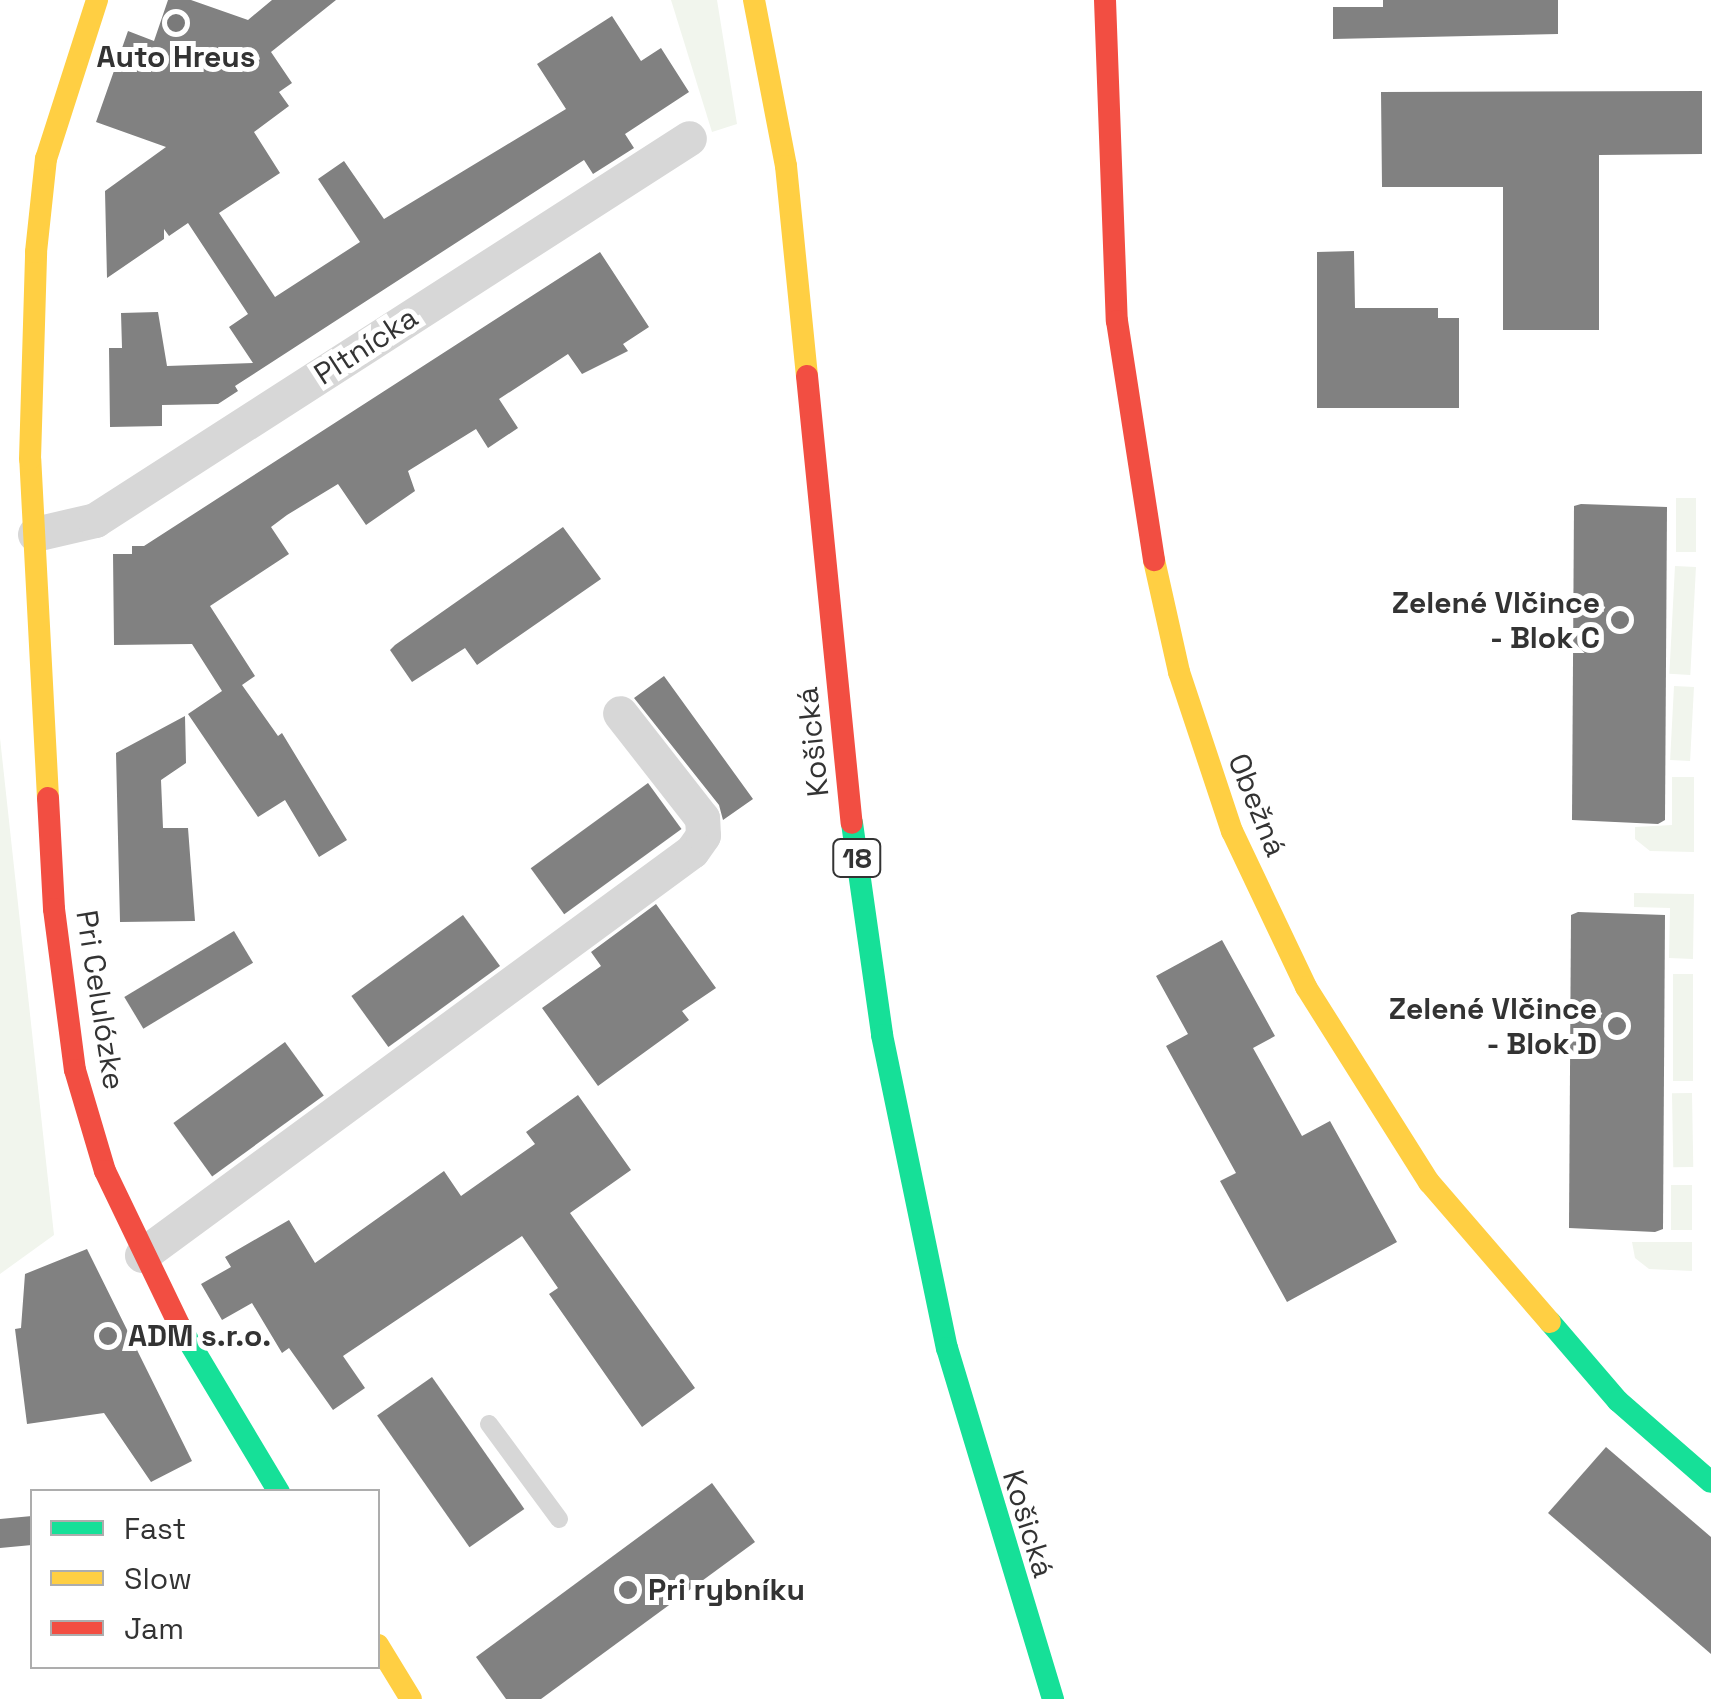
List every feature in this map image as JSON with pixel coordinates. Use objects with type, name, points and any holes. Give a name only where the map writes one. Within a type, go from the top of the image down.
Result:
[{"type":"street","name":"Pri Celulózke","points":[[98,0],[58,114],[41,195],[15,455],[35,534],[54,909],[75,1070],[105,1171],[142,1255],[277,1489]]},
{"type":"street","name":"Košická","points":[[754,0],[786,166],[851,814],[885,1051],[947,1348],[1054,1699]]},
{"type":"street","name":"Obežná","points":[[1105,0],[1118,321],[1139,489],[1179,672],[1232,831],[1306,987],[1428,1182],[1538,1314],[1618,1401],[1706,1468]]},
{"type":"street","name":"Pltnícka","points":[[35,534],[95,520],[689,138]]},
{"type":"street","points":[[142,1255],[692,851],[703,835],[702,818],[620,714]]},
{"type":"street","points":[[380,1649],[411,1699]]},
{"type":"lane","points":[[488,1424],[560,1519]]},
{"type":"shaded area","points":[[671,0],[717,0],[737,124],[712,132]]},
{"type":"shaded area","points":[[1676,498],[1696,498],[1696,552],[1676,552]]},
{"type":"shaded area","points":[[1675,566],[1696,567],[1690,675],[1669,674]]},
{"type":"shaded area","points":[[1674,686],[1694,687],[1690,761],[1670,760]]},
{"type":"shaded area","points":[[0,738],[54,1235],[0,1274]]},
{"type":"shaded area","points":[[1672,777],[1694,777],[1694,852],[1650,851],[1635,839],[1635,827],[1672,825]]},
{"type":"shaded area","points":[[1634,893],[1694,894],[1693,959],[1669,958],[1670,908],[1634,907]]},
{"type":"shaded area","points":[[1673,974],[1693,974],[1693,1081],[1673,1081]]},
{"type":"shaded area","points":[[1672,1093],[1692,1093],[1693,1167],[1673,1167]]},
{"type":"shaded area","points":[[1671,1185],[1692,1185],[1692,1230],[1671,1230]]},
{"type":"shaded area","points":[[1632,1242],[1692,1242],[1692,1271],[1649,1269],[1635,1258]]},
{"type":"building","points":[[168,0],[191,0],[248,20],[272,0],[336,0],[271,52],[292,83],[279,92],[289,106],[254,132],[280,173],[219,213],[275,297],[360,242],[318,179],[344,161],[384,219],[566,109],[537,64],[612,16],[641,61],[661,48],[689,92],[625,134],[634,148],[593,174],[584,160],[235,386],[238,391],[218,404],[162,405],[162,426],[110,427],[109,348],[122,348],[121,313],[158,312],[167,366],[253,363],[229,327],[248,314],[188,223],[169,236],[164,229],[164,239],[107,278],[105,191],[166,147],[96,122],[128,31],[154,41]]},
{"type":"building","points":[[1383,0],[1558,0],[1558,34],[1333,39],[1333,7],[1383,7]]},
{"type":"building","points":[[1702,91],[1702,154],[1599,155],[1599,330],[1503,330],[1503,187],[1382,187],[1381,92]]},
{"type":"building","points":[[1354,251],[1355,308],[1438,308],[1438,318],[1459,318],[1459,408],[1317,408],[1317,252]]},
{"type":"building","points":[[600,252],[649,327],[623,344],[628,351],[582,374],[568,354],[499,399],[518,428],[488,448],[476,429],[408,471],[415,491],[366,525],[338,484],[287,515],[271,527],[289,554],[210,606],[255,676],[242,685],[278,736],[282,733],[347,840],[319,857],[285,800],[258,817],[188,714],[222,691],[192,644],[114,645],[113,554],[132,554],[132,546],[144,546]]},
{"type":"building","name":"Zelené Vlčince - Blok C","points":[[1574,506],[1667,507],[1665,820],[1658,824],[1572,820]]},
{"type":"building","points":[[563,527],[601,579],[477,665],[465,648],[412,682],[390,650]]},
{"type":"building","points":[[664,676],[753,799],[723,820],[719,805],[634,698]]},
{"type":"building","points":[[185,716],[186,763],[161,780],[163,828],[188,828],[195,921],[120,922],[116,753]]},
{"type":"building","points":[[648,783],[682,829],[564,914],[531,868]]},
{"type":"building","points":[[656,904],[716,988],[682,1011],[689,1020],[598,1086],[542,1008],[601,966],[591,952]]},
{"type":"building","points":[[463,915],[500,966],[388,1047],[351,996]]},
{"type":"building","name":"Zelené Vlčince - Blok D","points":[[1571,915],[1665,915],[1663,1229],[1655,1232],[1569,1228]]},
{"type":"building","points":[[234,931],[253,963],[143,1029],[124,997]]},
{"type":"building","points":[[1222,940],[1275,1036],[1253,1048],[1302,1136],[1330,1121],[1397,1242],[1287,1302],[1220,1181],[1236,1173],[1166,1046],[1188,1034],[1156,976]]},
{"type":"building","points":[[285,1042],[324,1095],[212,1177],[173,1123]]},
{"type":"building","points":[[578,1095],[631,1170],[570,1213],[695,1388],[642,1427],[549,1294],[558,1288],[522,1236],[343,1356],[365,1388],[333,1410],[289,1348],[282,1353],[252,1303],[222,1320],[201,1284],[231,1267],[225,1257],[289,1220],[315,1263],[444,1171],[461,1196],[535,1144],[526,1132]]},
{"type":"building","points":[[87,1249],[192,1461],[151,1482],[104,1413],[27,1424],[15,1329],[21,1328],[25,1274]]},
{"type":"building","points":[[432,1377],[524,1509],[469,1547],[377,1415]]},
{"type":"building","points":[[1606,1447],[1711,1537],[1711,1654],[1548,1513]]},
{"type":"building","name":"Pri rybníku","points":[[712,1483],[755,1542],[541,1699],[506,1699],[476,1657]]},
{"type":"building","points":[[30,1516],[30,1545],[0,1548],[0,1519]]},
{"type":"traffic: fast","points":[[852,823],[882,1035],[947,1348],[1053,1699]]},
{"type":"traffic: fast","points":[[1550,1322],[1618,1401],[1711,1482]]},
{"type":"traffic: fast","points":[[179,1325],[277,1489]]},
{"type":"traffic: slow","points":[[48,798],[30,459],[36,252],[46,159],[97,0]]},
{"type":"traffic: slow","points":[[754,0],[786,166],[807,376]]},
{"type":"traffic: slow","points":[[1154,560],[1179,672],[1232,831],[1306,987],[1429,1182],[1550,1322]]},
{"type":"traffic: slow","points":[[380,1648],[411,1699]]},
{"type":"traffic: jam","points":[[1105,0],[1117,321],[1154,560]]},
{"type":"traffic: jam","points":[[807,376],[852,823]]},
{"type":"traffic: jam","points":[[48,798],[54,909],[75,1070],[105,1171],[179,1325]]},
{"type":"place","name":"Auto Hreus","points":[[176,23]]},
{"type":"place","name":"Zelené Vlčince - Blok C","points":[[1620,620]]},
{"type":"place","name":"Zelené Vlčince - Blok D","points":[[1617,1026]]},
{"type":"place","name":"ADM s.r.o.","points":[[108,1336]]},
{"type":"place","name":"Pri rybníku","points":[[628,1590]]}]
